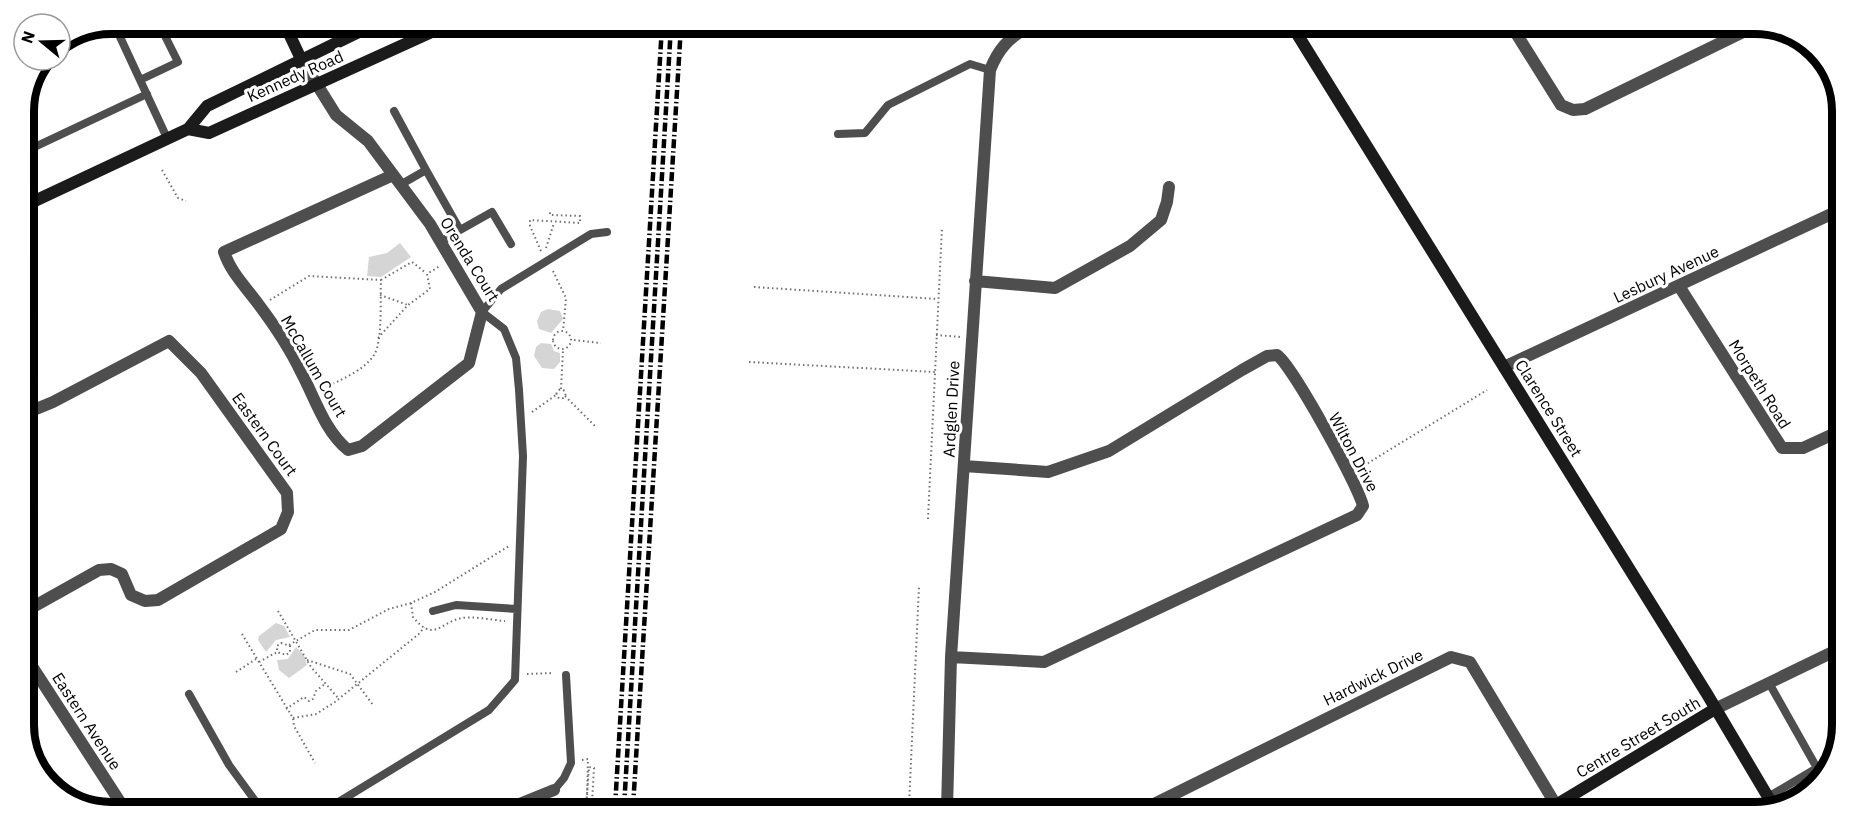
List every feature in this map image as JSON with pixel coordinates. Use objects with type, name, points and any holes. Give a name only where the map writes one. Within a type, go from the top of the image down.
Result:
[{"type":"street","points":[[289,34],[301,59]]},
{"type":"street","name":"Kennedy Road","points":[[35,200],[188,129],[207,106],[354,34]]},
{"type":"street","name":"Kennedy Road","points":[[188,129],[209,133],[427,34]]},
{"type":"street","name":"Ardglen Drive","points":[[947,802],[951,657],[990,70],[996,53],[1016,34]]},
{"type":"street","name":"Clarence Street","points":[[1300,34],[1770,800]]},
{"type":"street","points":[[1516,34],[1560,105],[1573,110],[1585,109],[1739,34]]},
{"type":"street","name":"Orenda Court","points":[[301,59],[336,115],[368,141],[397,180],[441,242],[482,312]]},
{"type":"street","name":"McCallum Court","points":[[397,180],[224,252],[230,269],[261,307],[302,372],[310,396],[340,443],[348,450],[362,446],[469,363],[482,312]]},
{"type":"street","points":[[975,281],[1055,288],[1130,246],[1161,220],[1169,187]]},
{"type":"street","name":"Lesbury Avenue","points":[[1504,367],[1832,214]]},
{"type":"street","name":"Morpeth Road","points":[[1679,286],[1782,448],[1803,448],[1832,435]]},
{"type":"street","name":"Eastern Court","points":[[35,409],[169,341],[201,373],[287,493],[288,512],[281,529],[158,600],[145,601],[131,595],[122,574],[111,569],[99,570],[35,606]]},
{"type":"street","name":"Wilton Drive","points":[[951,657],[1044,662],[1357,515],[1363,506],[1350,474],[1284,360],[1277,355],[1267,356],[1242,370],[1109,451],[1048,472],[964,466]]},
{"type":"street","points":[[1715,709],[1832,656]]},
{"type":"street","name":"Hardwick Drive","points":[[1158,802],[1451,657],[1470,662],[1548,802]]},
{"type":"street","name":"Eastern Avenue","points":[[35,671],[120,802]]},
{"type":"street","name":"Centre Street South","points":[[1561,802],[1715,709]]},
{"type":"street","points":[[524,802],[554,790]]},
{"type":"lane","points":[[119,34],[167,138]]},
{"type":"lane","points":[[140,80],[178,62],[164,34]]},
{"type":"lane","points":[[838,134],[865,133],[888,105],[970,64],[990,70]]},
{"type":"lane","points":[[35,147],[147,94]]},
{"type":"lane","points":[[394,111],[460,230]]},
{"type":"lane","points":[[397,180],[426,170]]},
{"type":"lane","points":[[441,242],[492,212],[511,244]]},
{"type":"lane","points":[[482,312],[501,289],[591,234],[607,232]]},
{"type":"lane","name":"Orenda Court","points":[[482,312],[504,329],[516,358],[523,456],[515,672]]},
{"type":"lane","points":[[433,611],[456,605],[518,609]]},
{"type":"lane","points":[[339,802],[489,710],[515,680],[515,672]]},
{"type":"lane","points":[[554,790],[564,778],[570,763],[564,672]]},
{"type":"lane","points":[[1769,683],[1817,768],[1775,799]]},
{"type":"lane","points":[[189,694],[229,765],[256,802]]},
{"type":"path","points":[[162,170],[178,198],[186,201]]},
{"type":"path","points":[[541,251],[530,226],[530,220],[580,223],[580,216],[550,215],[550,210]]},
{"type":"path","points":[[546,248],[554,223]]},
{"type":"path","points":[[928,519],[942,227]]},
{"type":"path","points":[[427,274],[451,259]]},
{"type":"path","points":[[548,260],[566,298],[563,331]]},
{"type":"path","points":[[261,307],[290,285],[309,276],[381,280],[412,262],[427,274],[430,289],[408,305],[378,338]]},
{"type":"path","points":[[310,396],[363,366],[375,355],[381,280]]},
{"type":"path","points":[[754,287],[938,298]]},
{"type":"path","points":[[380,295],[408,305]]},
{"type":"path","points":[[563,331],[573,340],[601,343]]},
{"type":"path","points":[[563,331],[557,333],[554,341],[558,349],[563,349]]},
{"type":"path","points":[[936,335],[961,338]]},
{"type":"path","points":[[573,340],[563,349],[561,389],[565,396],[596,427]]},
{"type":"path","points":[[749,362],[935,372]]},
{"type":"path","points":[[519,424],[561,389]]},
{"type":"path","points":[[1350,474],[1487,390]]},
{"type":"path","points":[[556,395],[561,399],[565,396]]},
{"type":"path","points":[[277,652],[277,646],[281,643],[289,645],[315,630],[344,631],[356,628],[389,609],[411,603],[435,592],[512,543],[520,543]]},
{"type":"path","points":[[909,802],[920,586]]},
{"type":"path","points":[[411,603],[413,617],[424,627],[442,629],[461,618],[516,622]]},
{"type":"path","points":[[278,611],[307,660],[339,699]]},
{"type":"path","points":[[293,718],[316,714],[339,699],[420,633],[424,627]]},
{"type":"path","points":[[242,634],[293,718],[294,726],[315,763]]},
{"type":"path","points":[[236,672],[277,652],[286,656],[290,652],[289,645]]},
{"type":"path","points":[[307,660],[350,674],[373,705]]},
{"type":"path","points":[[515,672],[552,674],[564,672]]},
{"type":"path","points":[[286,709],[304,697],[309,701],[313,699],[316,691],[326,683]]},
{"type":"path","points":[[580,751],[582,760]]},
{"type":"path","points":[[570,763],[588,759],[587,791]]},
{"type":"path","points":[[587,791],[589,768],[594,768],[592,802]]},
{"type":"shaded area","points":[[400,243],[411,257],[381,277],[367,276],[369,257],[387,253]]},
{"type":"shaded area","points":[[548,309],[560,311],[563,319],[551,333],[539,329],[537,321],[541,312]]},
{"type":"shaded area","points":[[541,343],[551,344],[554,351],[560,353],[560,362],[554,369],[542,368],[534,356],[536,347]]},
{"type":"shaded area","points":[[276,623],[284,626],[290,637],[276,640],[266,652],[258,640],[259,636]]},
{"type":"shaded area","points":[[296,647],[304,655],[307,665],[289,678],[279,670],[277,660],[288,659]]},
{"type":"railway","points":[[615,802],[662,34]]},
{"type":"railway","points":[[624,802],[671,34]]},
{"type":"railway","points":[[633,802],[681,34]]}]
